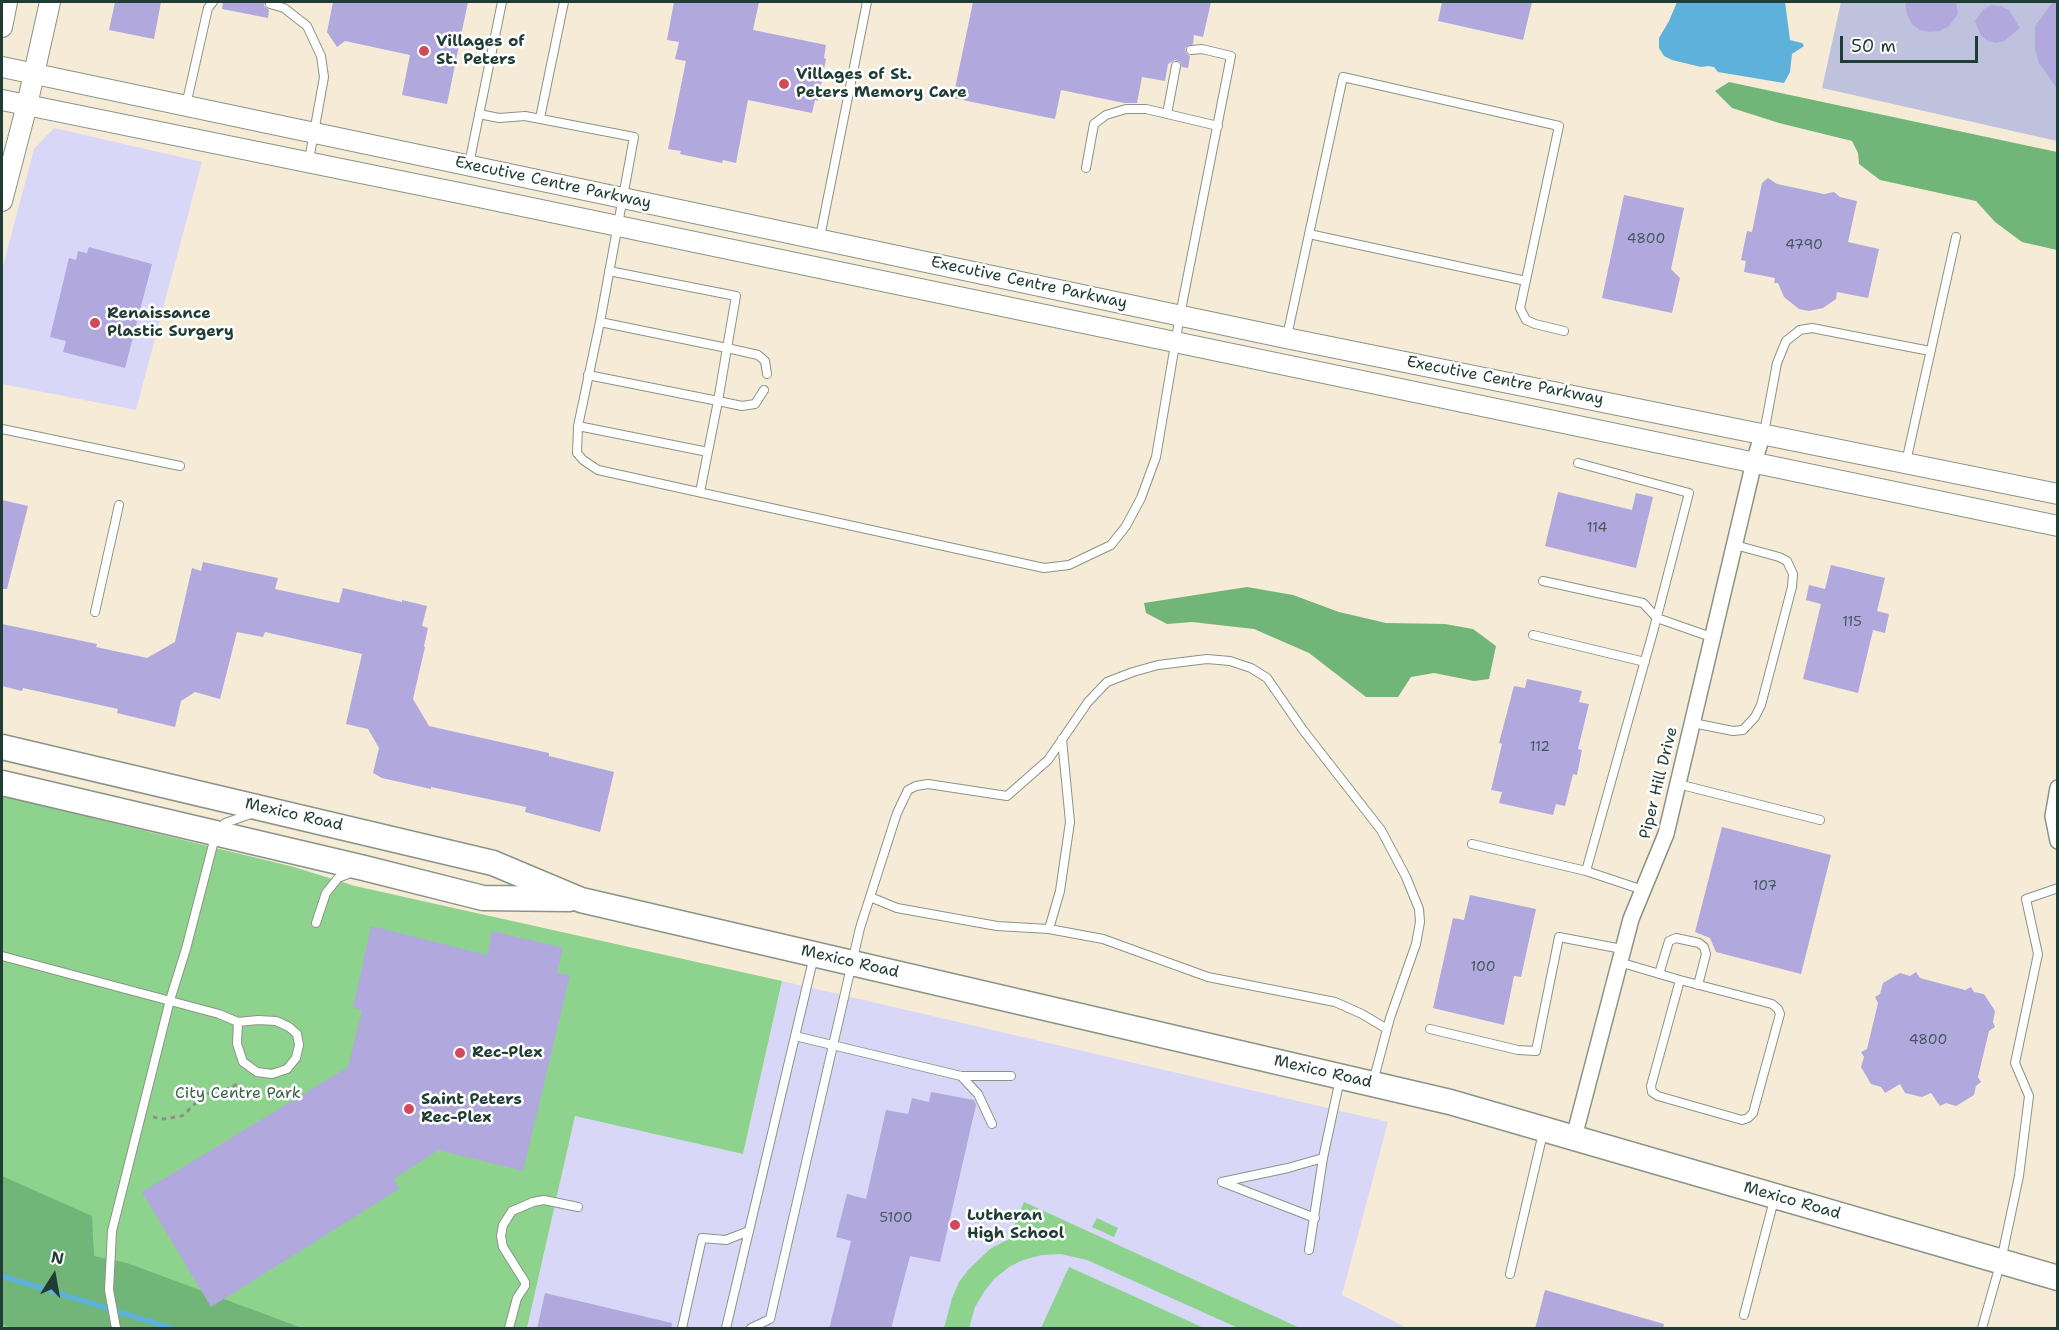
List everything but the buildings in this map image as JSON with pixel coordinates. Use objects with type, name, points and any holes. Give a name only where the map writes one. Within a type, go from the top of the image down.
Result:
[{"type":"main road","name":"Mexico Road","points":[[2,747],[493,863],[581,900],[1373,1083],[1574,1137],[2058,1278]]},
{"type":"main road","name":"Mexico Road","points":[[2,783],[483,898],[581,900]]},
{"type":"street","points":[[2,27],[7,2]]},
{"type":"street","points":[[2,201],[50,2]]},
{"type":"street","name":"Executive Centre Parkway","points":[[2,67],[1286,338],[2058,494]]},
{"type":"street","name":"Executive Centre Parkway","points":[[2,100],[2058,526]]},
{"type":"street","name":"Piper Hill Drive","points":[[1574,1137],[1631,919],[1666,834],[1754,462],[1763,433]]},
{"type":"street","points":[[2058,789],[2053,816],[2058,842]]},
{"type":"lane","points":[[186,105],[208,8],[213,2]]},
{"type":"lane","points":[[469,165],[502,2]]},
{"type":"lane","points":[[540,118],[564,2]]},
{"type":"lane","points":[[819,239],[867,2]]},
{"type":"lane","points":[[270,4],[284,8],[307,26],[321,56],[324,77],[309,162]]},
{"type":"lane","points":[[479,114],[499,118],[517,116],[540,118],[634,137],[600,322],[578,426],[577,453],[583,460],[598,470],[1044,568],[1069,565],[1111,544],[1126,526],[1142,498],[1156,457],[1180,315],[1231,56],[1202,49],[1191,51]]},
{"type":"lane","points":[[1167,114],[1176,66]]},
{"type":"lane","points":[[1286,338],[1343,77],[1559,126],[1520,308],[1526,320],[1564,331]]},
{"type":"lane","points":[[1086,168],[1094,124],[1106,115],[1126,109],[1146,109],[1218,126]]},
{"type":"lane","points":[[1309,234],[1526,281]]},
{"type":"lane","points":[[1906,462],[1956,237]]},
{"type":"lane","points":[[609,271],[736,296],[700,492]]},
{"type":"lane","points":[[600,322],[746,351],[758,355],[765,361],[767,374]]},
{"type":"lane","points":[[1763,433],[1777,363],[1786,341],[1800,330],[1812,328],[1930,351]]},
{"type":"lane","points":[[588,375],[742,406],[755,404],[764,390]]},
{"type":"lane","points":[[578,426],[708,452]]},
{"type":"lane","points":[[2,429],[180,466]]},
{"type":"lane","points":[[1578,463],[1689,493],[1657,618],[1586,871]]},
{"type":"lane","points":[[95,612],[120,505]]},
{"type":"lane","points":[[1693,723],[1733,731],[1743,730],[1755,717],[1761,705],[1792,587],[1792,574],[1787,561],[1735,545]]},
{"type":"lane","points":[[1543,581],[1643,603],[1657,618],[1714,638]]},
{"type":"lane","points":[[1533,635],[1645,662]]},
{"type":"lane","points":[[751,1329],[770,1319],[852,963],[897,813],[908,790],[928,784],[1007,796],[1048,760],[1088,702],[1107,682],[1158,665],[1207,659],[1230,661],[1251,668],[1267,678],[1303,730],[1381,830],[1406,877],[1419,909],[1420,922],[1416,944],[1373,1083]]},
{"type":"lane","points":[[1049,929],[1060,891],[1070,822],[1062,739]]},
{"type":"lane","points":[[1678,784],[1820,820]]},
{"type":"lane","points":[[116,1327],[110,1290],[112,1231],[170,1000],[186,950],[216,833],[225,823],[266,809]]},
{"type":"lane","points":[[1472,844],[1586,871],[1643,890]]},
{"type":"lane","points":[[316,923],[326,893],[338,878],[364,868]]},
{"type":"lane","points":[[1982,1329],[2001,1261],[2019,1176],[2029,1096],[2015,1063],[2038,954],[2026,899],[2058,888]]},
{"type":"lane","points":[[870,897],[897,908],[997,926],[1049,929],[1103,939],[1208,976],[1335,1002],[1388,1029]]},
{"type":"lane","points":[[1430,1029],[1518,1050],[1536,1051],[1559,937],[1620,956],[1659,974],[1772,1004],[1778,1009],[1780,1014],[1753,1113],[1748,1118],[1742,1120],[1658,1096],[1652,1092],[1680,980]]},
{"type":"lane","points":[[1659,974],[1669,941],[1676,938],[1699,943],[1704,947],[1706,954],[1698,985]]},
{"type":"lane","points":[[726,1329],[814,954]]},
{"type":"lane","points":[[2,956],[170,1000],[238,1022],[258,1020],[290,1026],[297,1034],[299,1045],[296,1058],[287,1069],[272,1074],[257,1072],[243,1062],[237,1044],[238,1022]]},
{"type":"lane","points":[[795,1036],[961,1076],[1011,1076]]},
{"type":"lane","points":[[961,1076],[978,1094],[992,1124]]},
{"type":"lane","points":[[1309,1250],[1323,1158],[1341,1076]]},
{"type":"lane","points":[[1510,1274],[1544,1129]]},
{"type":"lane","points":[[1315,1218],[1222,1182],[1323,1158]]},
{"type":"lane","points":[[1744,1315],[1775,1196]]},
{"type":"lane","points":[[509,1329],[517,1298],[525,1282],[503,1247],[501,1236],[503,1225],[512,1211],[533,1202],[544,1200],[578,1207]]},
{"type":"lane","points":[[682,1329],[702,1238],[726,1240],[749,1231]]},
{"type":"path","points":[[153,1117],[163,1119],[182,1116],[212,1091],[231,1088],[238,1083]]},
{"type":"shaded area","points":[[1841,2],[2057,2],[2057,141],[1822,88]]},
{"type":"shaded area","points":[[54,128],[202,162],[136,410],[2,384],[2,270],[34,149]]},
{"type":"shaded area","name":"Lutheran High School","points":[[782,981],[1388,1122],[1342,1295],[1407,1328],[527,1328],[575,1115],[743,1154]]},
{"type":"green space","points":[[1729,82],[2057,152],[2057,250],[2022,242],[1995,222],[1976,201],[1880,180],[1859,164],[1858,153],[1852,141],[1779,123],[1732,108],[1715,91]]},
{"type":"green space","points":[[1247,587],[1293,595],[1339,612],[1386,623],[1445,624],[1473,629],[1496,646],[1489,679],[1474,681],[1434,673],[1411,677],[1398,697],[1366,697],[1309,653],[1254,629],[1192,622],[1167,624],[1146,613],[1144,603]]},
{"type":"green space","name":"City Centre Park","points":[[2,796],[294,867],[355,886],[782,981],[743,1154],[575,1116],[527,1328],[2,1328]]},
{"type":"green space","points":[[2,1176],[92,1216],[94,1256],[127,1263],[302,1328],[14,1328],[2,1325]]},
{"type":"green space","points":[[1024,1202],[1300,1328],[1238,1328],[1087,1260],[1061,1254],[1042,1255],[1009,1267],[994,1279],[984,1292],[975,1307],[969,1328],[944,1328],[952,1298],[959,1282],[969,1269],[990,1249],[1027,1232],[1014,1226]]},
{"type":"green space","points":[[1097,1218],[1118,1228],[1114,1237],[1092,1227]]},
{"type":"green space","points":[[1069,1267],[1204,1328],[1041,1328]]},
{"type":"water","points":[[1677,2],[1785,2],[1790,40],[1802,43],[1804,46],[1792,54],[1790,72],[1784,83],[1718,72],[1714,67],[1701,67],[1672,60],[1664,56],[1659,48],[1659,38]]},
{"type":"waterway","points":[[2,1276],[171,1328]]},
{"type":"place","name":"Villages of St. Peters","points":[[424,51]]},
{"type":"place","name":"Villages of St. Peters Memory Care","points":[[784,84]]},
{"type":"place","name":"Renaissance Plastic Surgery","points":[[95,323]]},
{"type":"place","name":"Rec-Plex","points":[[460,1053]]},
{"type":"place","name":"Saint Peters Rec-Plex","points":[[409,1109]]},
{"type":"place","name":"Lutheran High School","points":[[955,1225]]}]
